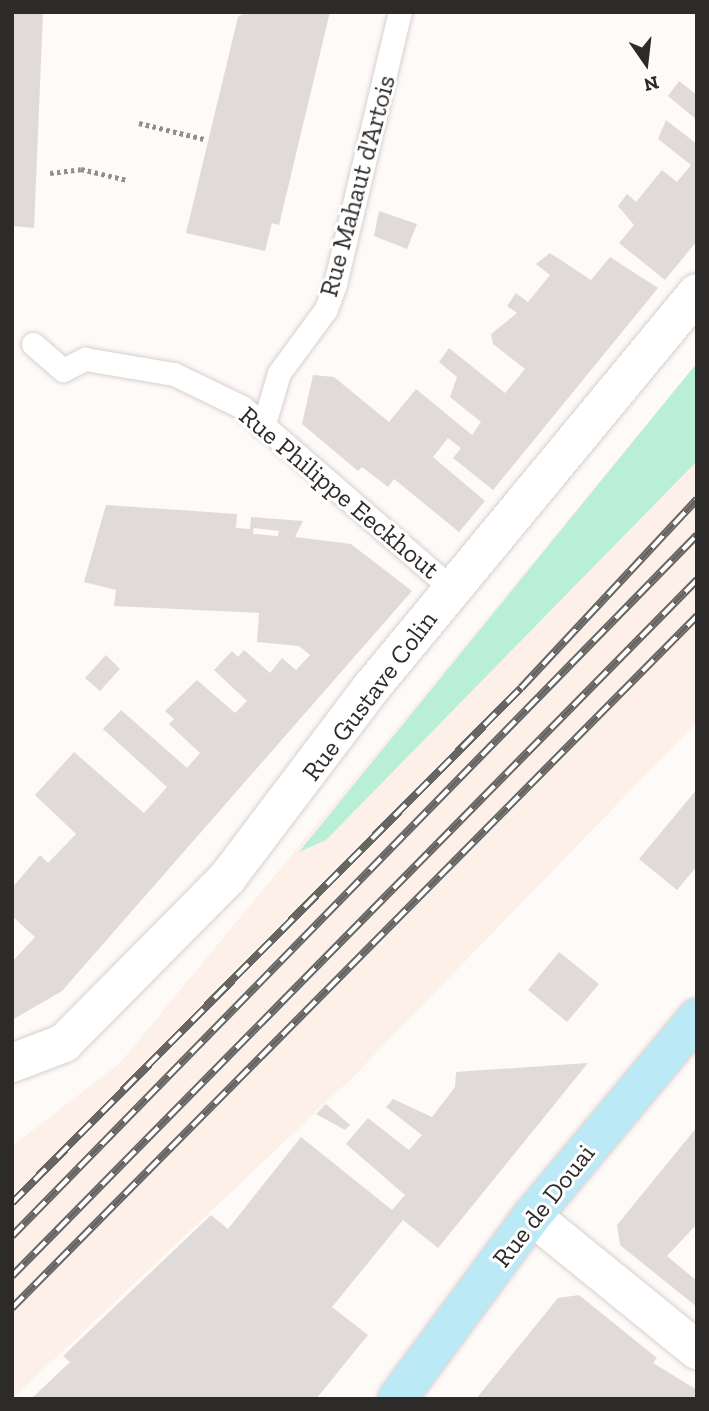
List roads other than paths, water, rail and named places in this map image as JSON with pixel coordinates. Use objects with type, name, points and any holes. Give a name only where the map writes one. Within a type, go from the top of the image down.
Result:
[{"type":"street","name":"Rue Gustave Colin","points":[[12,1063],[74,1035],[228,877],[453,590],[697,293]]},
{"type":"street","name":"Rue de Douai","points":[[397,1399],[532,1216],[697,1018]]},
{"type":"street","points":[[532,1216],[697,1350]]},
{"type":"lane","name":"Rue Mahaut d'Artois","points":[[263,427],[279,373],[326,309],[335,284],[400,12]]},
{"type":"lane","name":"Rue Philippe Eeckhout","points":[[33,344],[63,370],[85,359],[174,374],[242,407],[453,590]]},
{"type":"railway","points":[[12,1203],[521,688],[697,499]]},
{"type":"railway","points":[[12,1236],[697,535]]},
{"type":"railway","points":[[12,1276],[697,580]]},
{"type":"railway","points":[[12,1308],[697,616]]}]
